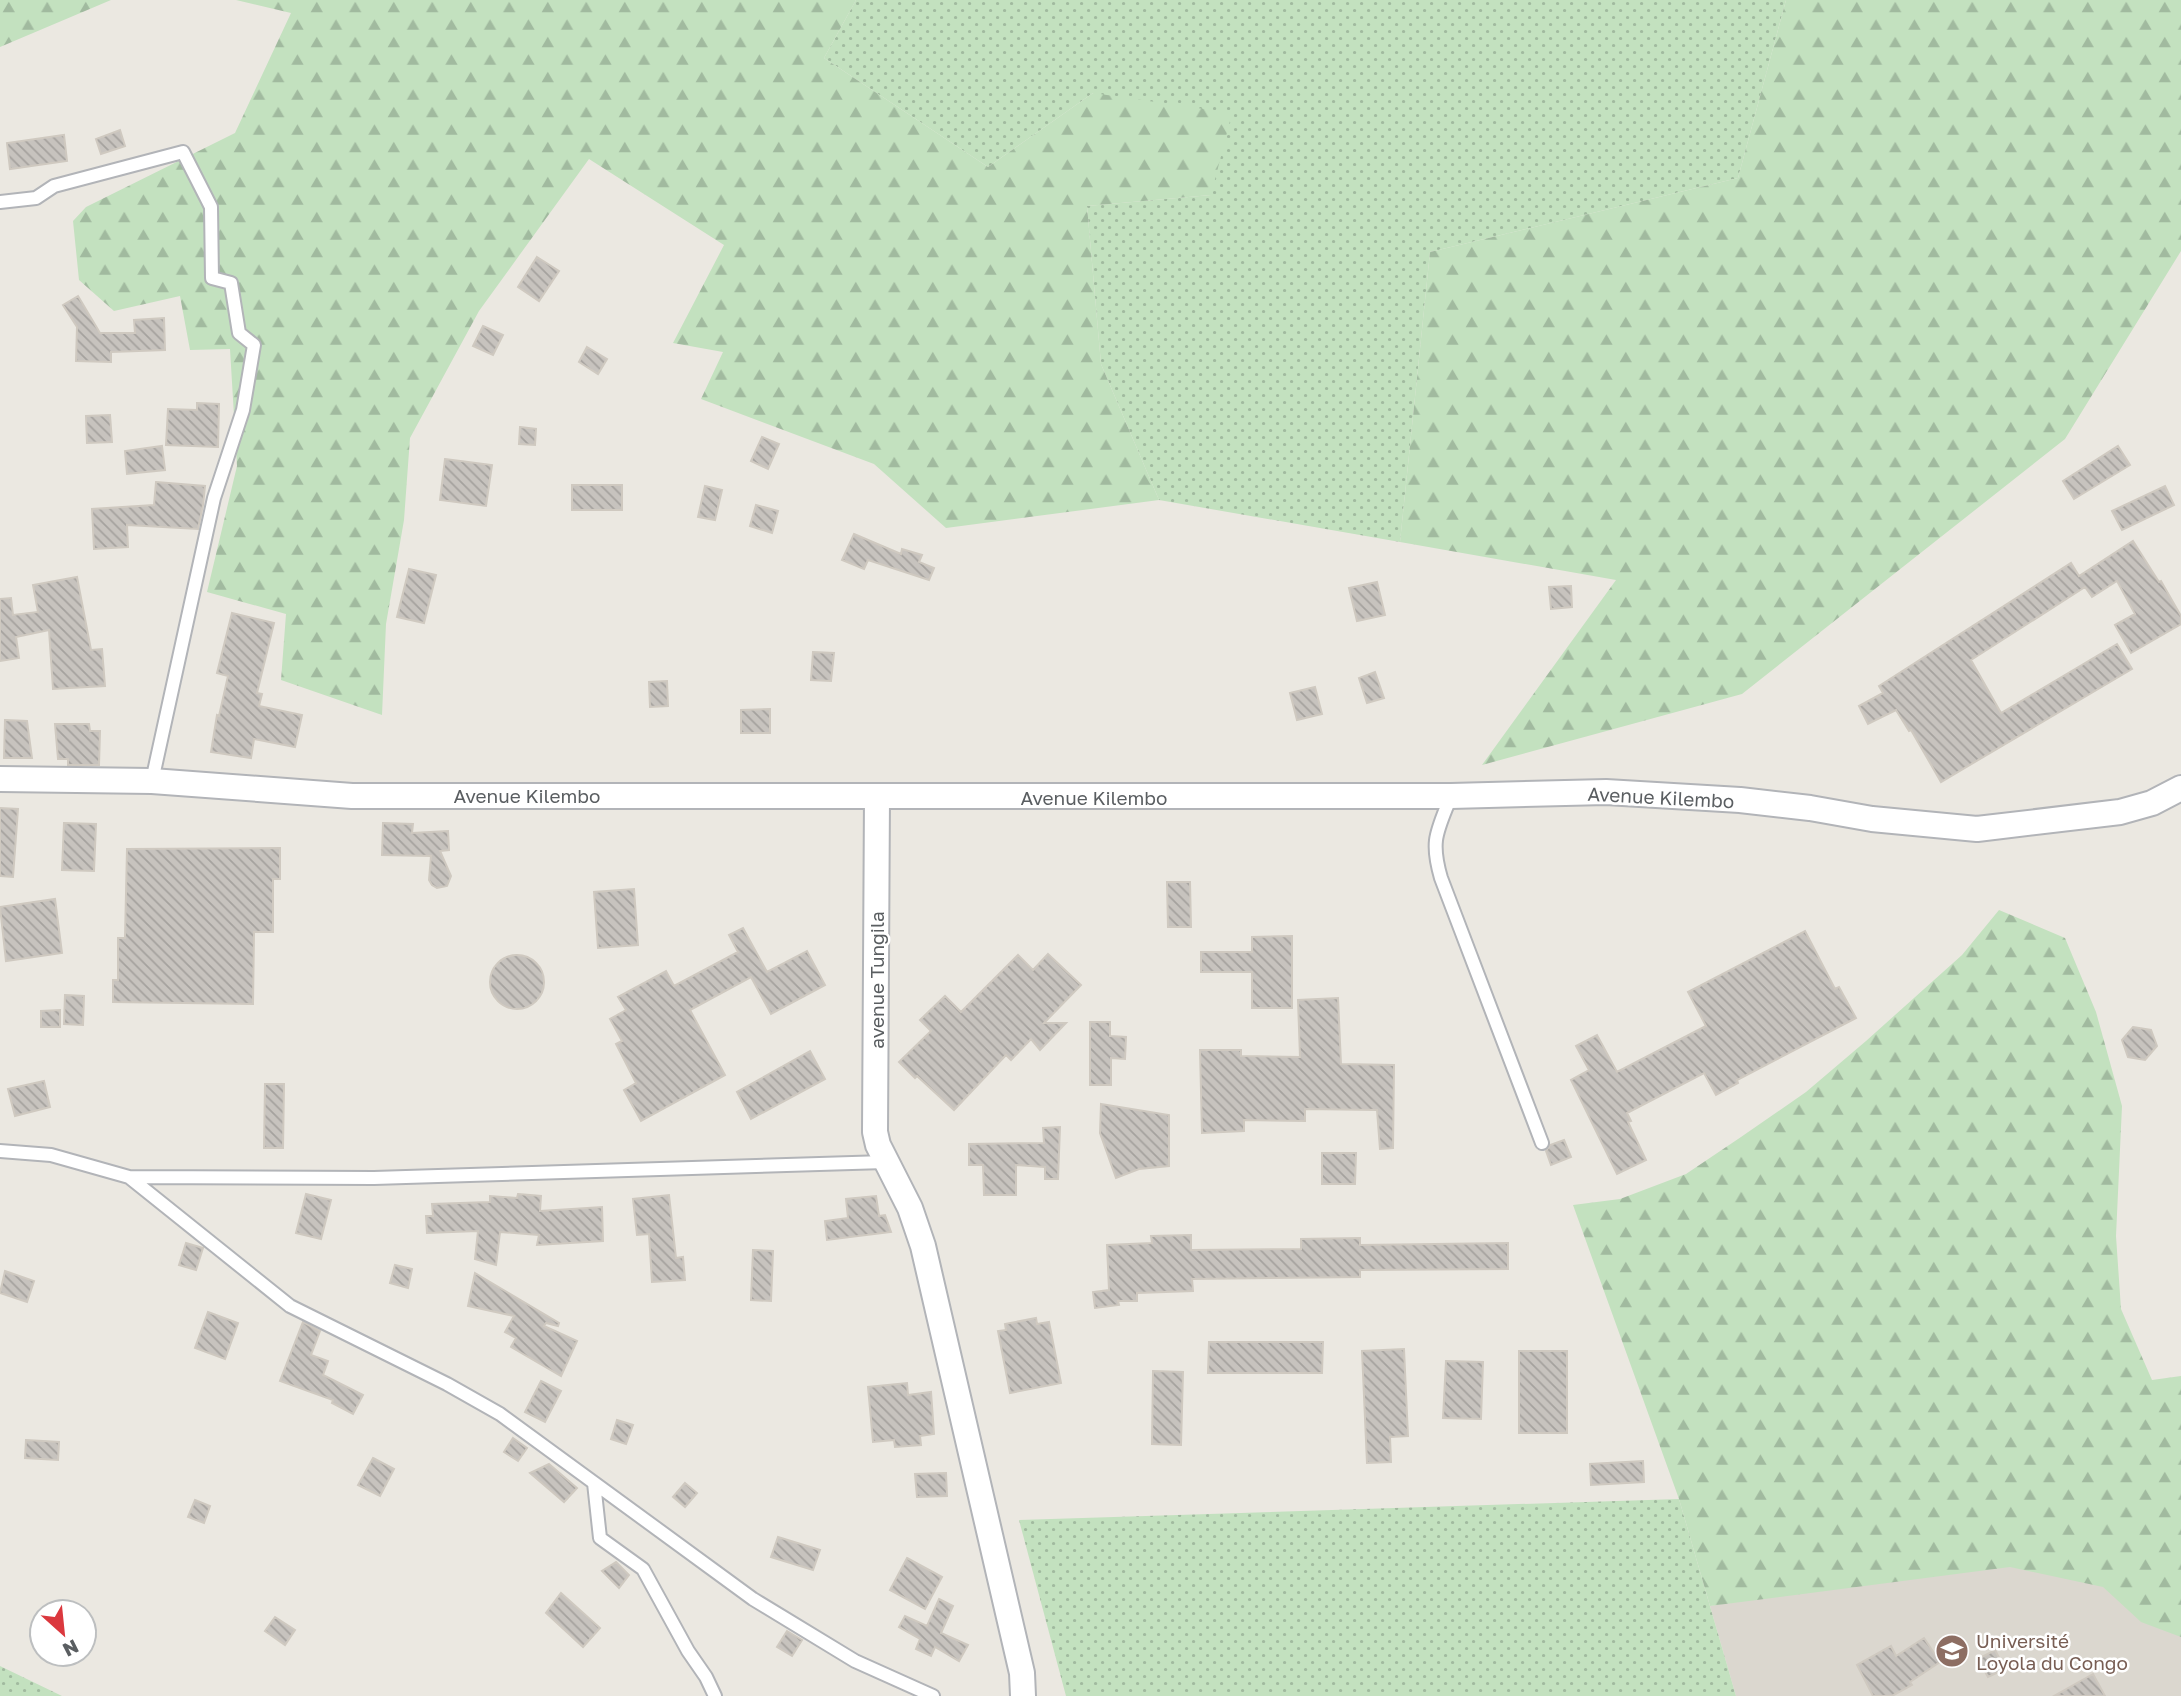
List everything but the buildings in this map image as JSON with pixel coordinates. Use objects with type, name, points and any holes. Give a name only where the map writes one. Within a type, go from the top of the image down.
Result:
[{"type":"street","name":"Avenue Kilembo","points":[[0,779],[152,781],[352,796],[1451,796],[1606,792],[1810,808],[1872,819],[1977,829],[2120,812],[2152,803],[2181,788]]},
{"type":"street","name":"avenue Tungila","points":[[877,797],[875,1132],[885,1163],[909,1208],[923,1246],[1022,1673],[1023,1696]]},
{"type":"lane","points":[[0,202],[36,198],[54,186],[183,152],[211,207],[212,278],[230,283],[239,333],[254,345],[243,410],[214,498],[152,781]]},
{"type":"lane","points":[[1451,796],[1437,832],[1434,853],[1441,878],[1542,1143]]},
{"type":"lane","points":[[0,1151],[51,1155],[129,1177],[374,1178],[885,1163]]},
{"type":"lane","points":[[129,1177],[290,1306],[447,1384],[499,1413],[753,1599],[855,1661],[933,1696]]},
{"type":"lane","points":[[594,1483],[600,1538],[643,1569],[715,1696]]},
{"type":"shaded area","name":"Université Loyola du Congo","points":[[2181,1521],[2181,1696],[1736,1696],[1710,1606]]},
{"type":"green space","points":[[0,0],[111,0],[0,47]]},
{"type":"green space","points":[[236,0],[856,0],[824,58],[988,167],[1093,93],[1232,113],[1211,195],[1087,206],[1101,364],[1159,500],[946,528],[874,464],[701,399],[723,352],[673,343],[724,245],[589,159],[479,311],[410,438],[404,520],[386,624],[382,715],[281,680],[286,614],[207,592],[237,466],[230,349],[190,350],[180,296],[114,311],[79,280],[73,221],[86,207],[235,133],[291,13]]},
{"type":"green space","points":[[856,0],[1786,0],[1738,178],[1430,252],[1400,542],[1159,500],[1101,364],[1087,206],[1211,195],[1093,93],[988,167],[824,58]]},
{"type":"green space","points":[[1786,0],[2181,0],[2181,251],[2065,439],[1742,694],[1482,765],[1616,580],[1400,542],[1430,252],[1738,178]]},
{"type":"green space","points":[[1999,910],[2065,938],[2096,1012],[2122,1106],[2116,1236],[2121,1309],[2152,1380],[2181,1376],[2181,1637],[2141,1622],[2103,1587],[2010,1567],[1710,1606],[1679,1499],[1573,1205],[1620,1199],[1686,1174],[1806,1092],[1962,955]]},
{"type":"green space","points":[[1679,1499],[1736,1696],[1066,1696],[1019,1520]]},
{"type":"green space","points":[[0,1666],[62,1696],[0,1696]]},
{"type":"place","name":"Université Loyola du Congo","points":[[1952,1651]]}]
